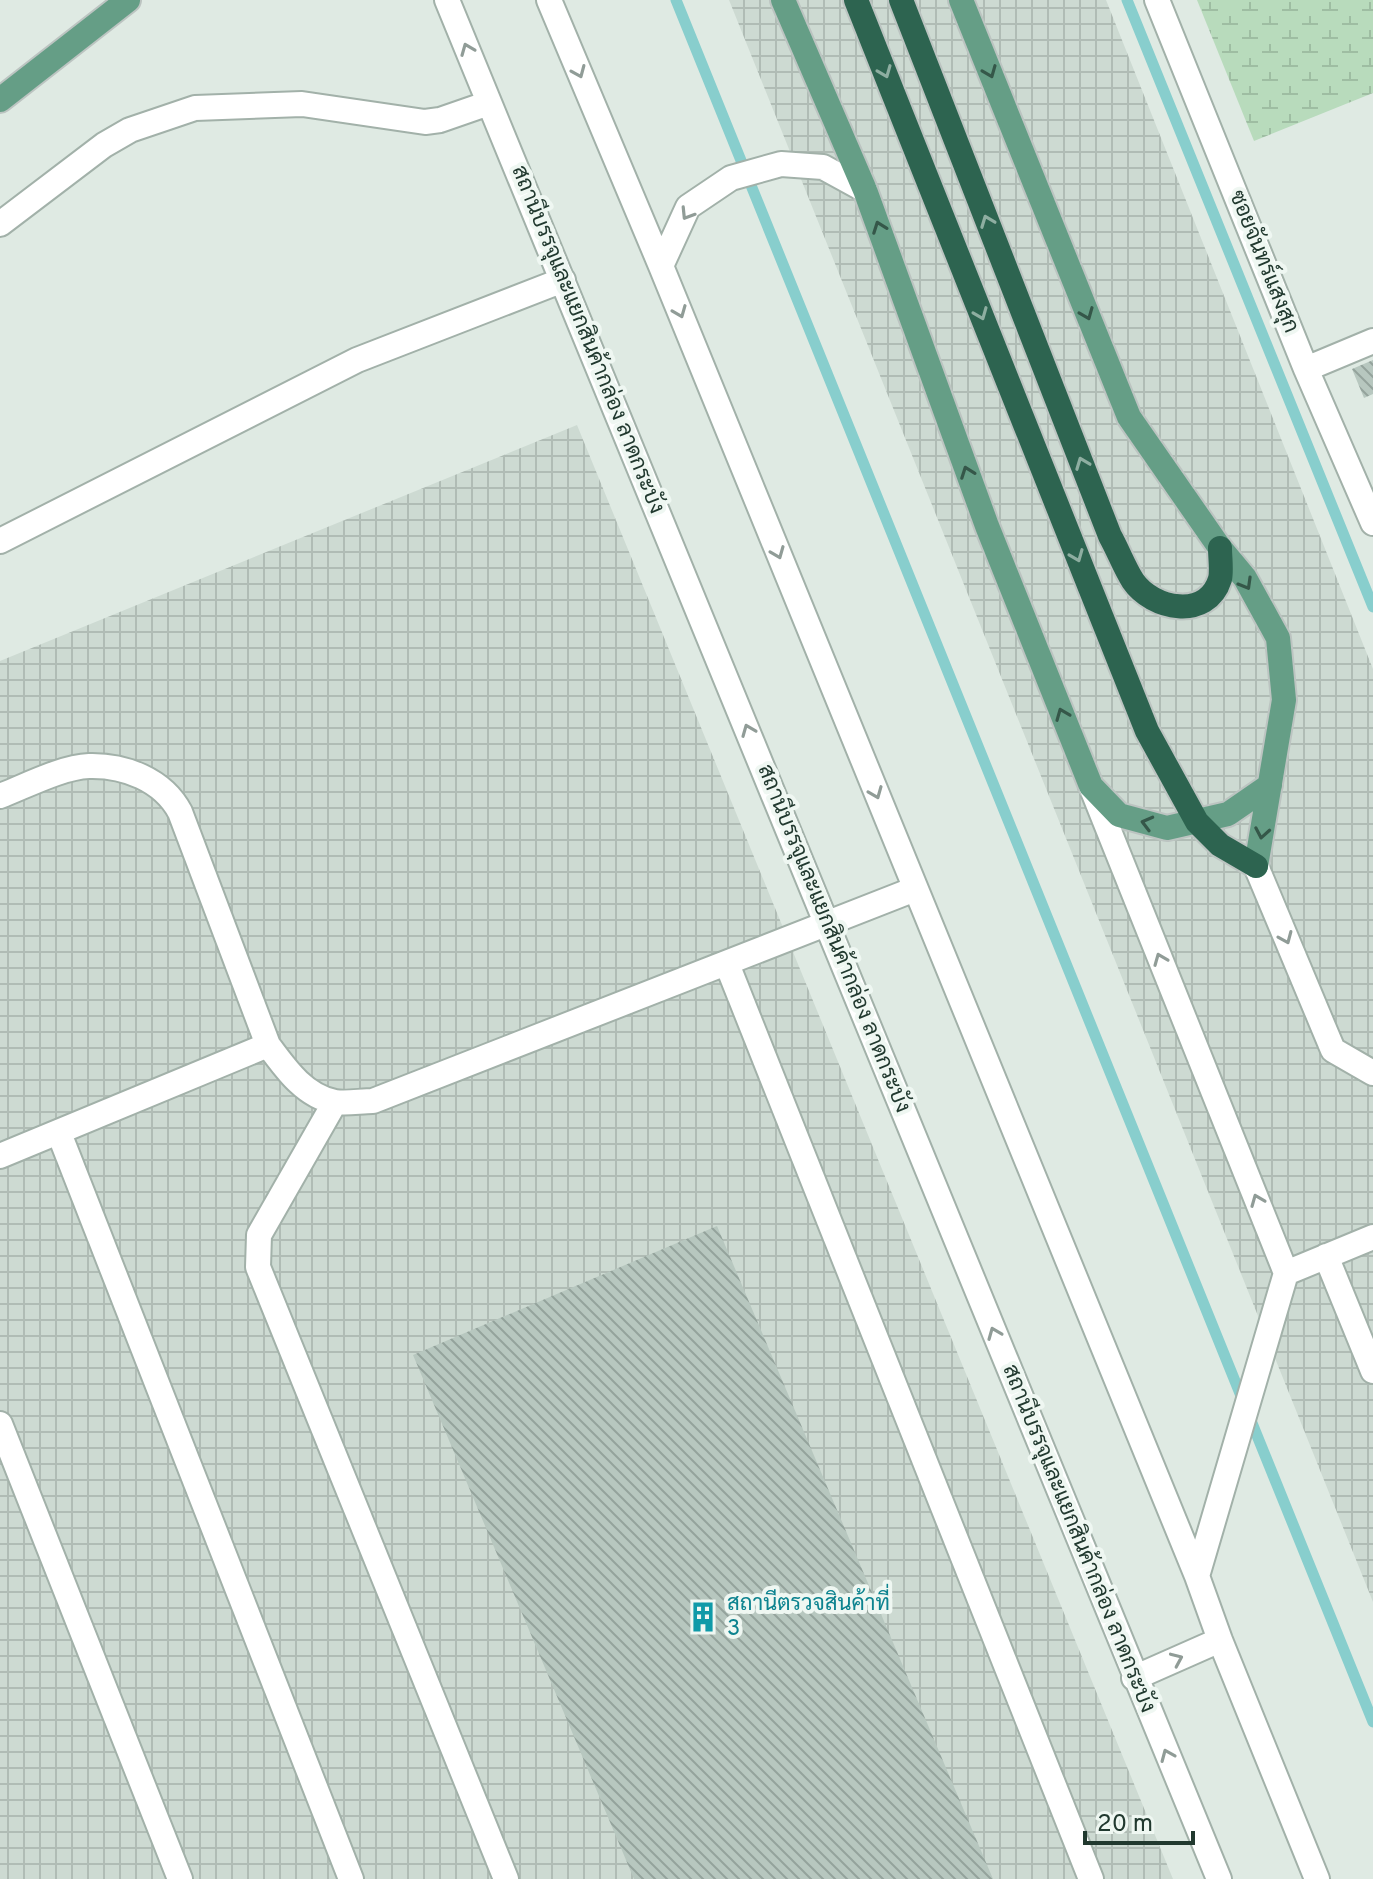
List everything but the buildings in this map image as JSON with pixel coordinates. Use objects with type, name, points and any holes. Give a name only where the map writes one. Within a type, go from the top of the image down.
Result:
[{"type":"highway","points":[[856,0],[1147,731],[1197,822],[1220,845],[1256,866]]},
{"type":"highway","points":[[901,0],[1110,536],[1133,582],[1149,597],[1168,606],[1189,607],[1208,597],[1220,579],[1220,548]]},
{"type":"main road","points":[[0,100],[128,0]]},
{"type":"main road","points":[[783,0],[865,190],[987,526],[1091,786],[1119,815],[1167,828],[1228,814],[1270,785]]},
{"type":"main road","points":[[961,0],[1129,417],[1220,548],[1245,578],[1278,638],[1284,700],[1256,866]]},
{"type":"street","name":"สถานีบรรจุและแยกสินค้ากล่อง ลาดกระบัง","points":[[447,0],[1219,1879]]},
{"type":"street","points":[[549,0],[661,266],[1197,1576],[1317,1879]]},
{"type":"street","name":"ซอยจันทร์แสงสุก","points":[[1157,0],[1306,369],[1373,523]]},
{"type":"street","points":[[0,224],[104,145],[130,130],[195,108],[302,104],[425,122],[489,103]]},
{"type":"street","points":[[661,266],[688,207],[731,178],[781,164],[823,167],[865,190]]},
{"type":"street","points":[[0,541],[357,360],[563,280]]},
{"type":"street","points":[[1306,369],[1373,341]]},
{"type":"street","points":[[0,796],[89,766],[136,774],[174,800],[268,1045],[287,1071],[312,1093],[335,1102],[373,1101],[915,889]]},
{"type":"street","points":[[1091,786],[1286,1273],[1197,1576]]},
{"type":"street","points":[[1256,866],[1333,1050],[1373,1073]]},
{"type":"street","points":[[727,964],[1091,1879]]},
{"type":"street","points":[[0,1156],[268,1045]]},
{"type":"street","points":[[335,1102],[259,1235],[258,1267],[506,1879]]},
{"type":"street","points":[[59,1133],[351,1879]]},
{"type":"street","points":[[1286,1273],[1373,1237]]},
{"type":"street","points":[[1326,1256],[1373,1371]]},
{"type":"street","points":[[0,1424],[180,1879]]},
{"type":"street","points":[[1134,1678],[1220,1640]]},
{"type":"shaded area","points":[[729,0],[1106,0],[1373,669],[1373,1602]]},
{"type":"shaded area","points":[[577,425],[1173,1879],[0,1879],[0,661]]},
{"type":"green space","points":[[1197,0],[1373,0],[1373,93],[1254,141]]},
{"type":"waterway","points":[[676,0],[1373,1722]]},
{"type":"waterway","points":[[1127,0],[1373,607]]},
{"type":"place","name":"สถานีตรวจสินค้าที่ 3","points":[[703,1617]]}]
